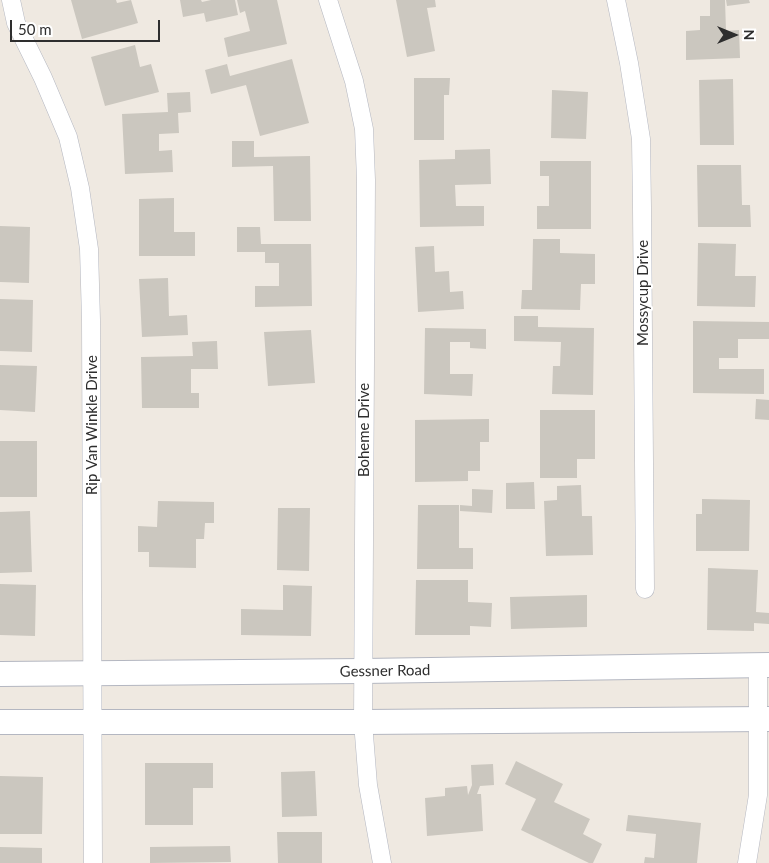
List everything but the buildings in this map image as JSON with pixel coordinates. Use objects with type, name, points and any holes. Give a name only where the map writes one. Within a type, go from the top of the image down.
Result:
[{"type":"main road","name":"Gessner Road","points":[[0,674],[764,665]]},
{"type":"main road","points":[[0,722],[764,719]]},
{"type":"street","name":"Rip Van Winkle Drive","points":[[11,0],[16,23],[43,78],[68,137],[80,188],[89,249],[93,721],[92,863]]},
{"type":"street","name":"Boheme Drive","points":[[328,0],[354,81],[364,129],[366,190],[363,722],[368,785],[382,863]]},
{"type":"street","name":"Mossycup Drive","points":[[616,0],[629,63],[641,139],[645,589]]},
{"type":"street","points":[[747,863],[758,795],[764,719],[764,665]]}]
